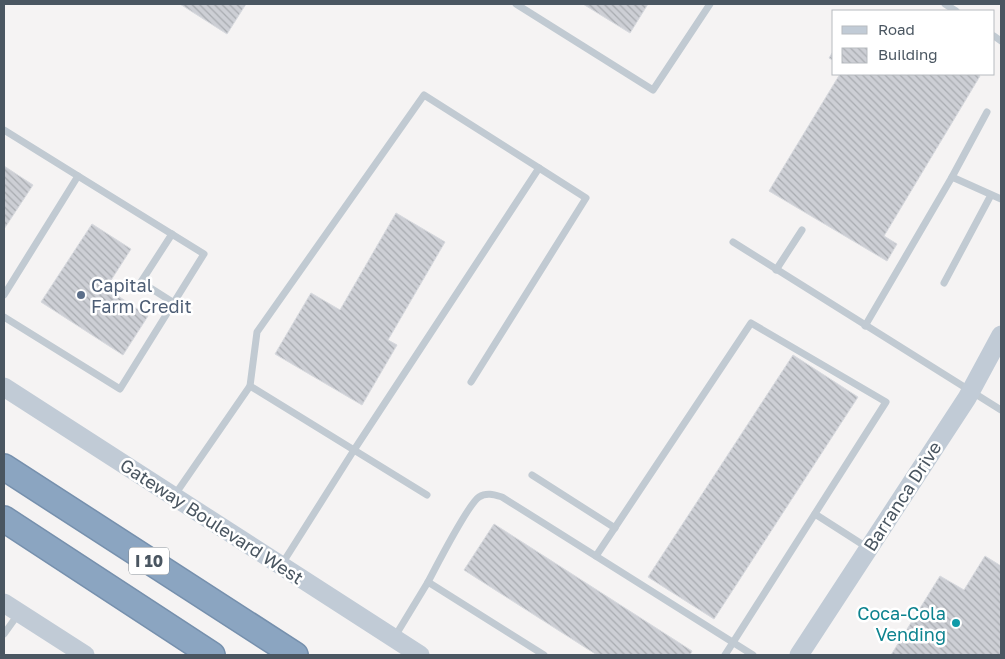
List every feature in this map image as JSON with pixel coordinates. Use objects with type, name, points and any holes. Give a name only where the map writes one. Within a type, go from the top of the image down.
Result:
[{"type":"highway","name":"I 10","points":[[4,467],[295,655]]},
{"type":"highway","name":"I 10","points":[[4,520],[212,655]]},
{"type":"main road","name":"Barranca Drive","points":[[799,655],[971,391],[1001,335]]},
{"type":"main road","name":"Gateway Boulevard West","points":[[4,386],[420,655]]},
{"type":"main road","points":[[11,608],[85,655]]},
{"type":"lane","points":[[516,4],[653,90],[710,4]]},
{"type":"lane","points":[[174,496],[250,386],[257,332],[424,95],[586,198],[471,382]]},
{"type":"lane","points":[[865,326],[952,177],[987,112]]},
{"type":"lane","points":[[4,130],[204,254],[120,389],[4,317]]},
{"type":"lane","points":[[281,565],[539,168]]},
{"type":"lane","points":[[4,296],[78,176]]},
{"type":"lane","points":[[952,177],[1001,199]]},
{"type":"lane","points":[[944,283],[991,194]]},
{"type":"lane","points":[[776,270],[802,230]]},
{"type":"lane","points":[[172,234],[141,282],[174,302]]},
{"type":"lane","points":[[733,242],[1001,410]]},
{"type":"lane","points":[[596,556],[751,323],[886,402],[725,655]]},
{"type":"lane","points":[[250,386],[427,495]]},
{"type":"lane","points":[[532,475],[615,528]]},
{"type":"lane","points":[[394,638],[470,508],[479,497],[491,494],[502,497],[753,655]]},
{"type":"lane","points":[[815,514],[868,548]]},
{"type":"lane","points":[[428,582],[544,655]]},
{"type":"lane","points":[[4,634],[11,608]]},
{"type":"building","points":[[180,4],[246,4],[227,34]]},
{"type":"building","points":[[583,4],[648,4],[630,33]]},
{"type":"building","points":[[839,75],[980,76],[884,236],[897,244],[887,261],[769,191]]},
{"type":"building","points":[[4,166],[33,185],[4,229]]},
{"type":"building","points":[[396,213],[445,242],[388,340],[397,345],[362,405],[275,354],[311,293],[340,310]]},
{"type":"building","name":"Capital Farm Credit","points":[[92,224],[131,249],[106,288],[148,316],[123,355],[41,302]]},
{"type":"building","points":[[793,355],[858,397],[714,619],[648,577]]},
{"type":"building","points":[[494,524],[692,651],[690,655],[597,655],[464,570]]},
{"type":"building","name":"Coca-Cola Vending","points":[[985,556],[1001,566],[1001,655],[891,655],[940,576],[964,590]]},
{"type":"place","name":"Capital Farm Credit","points":[[81,295]]},
{"type":"place","name":"Coca-Cola Vending","points":[[956,623]]}]
